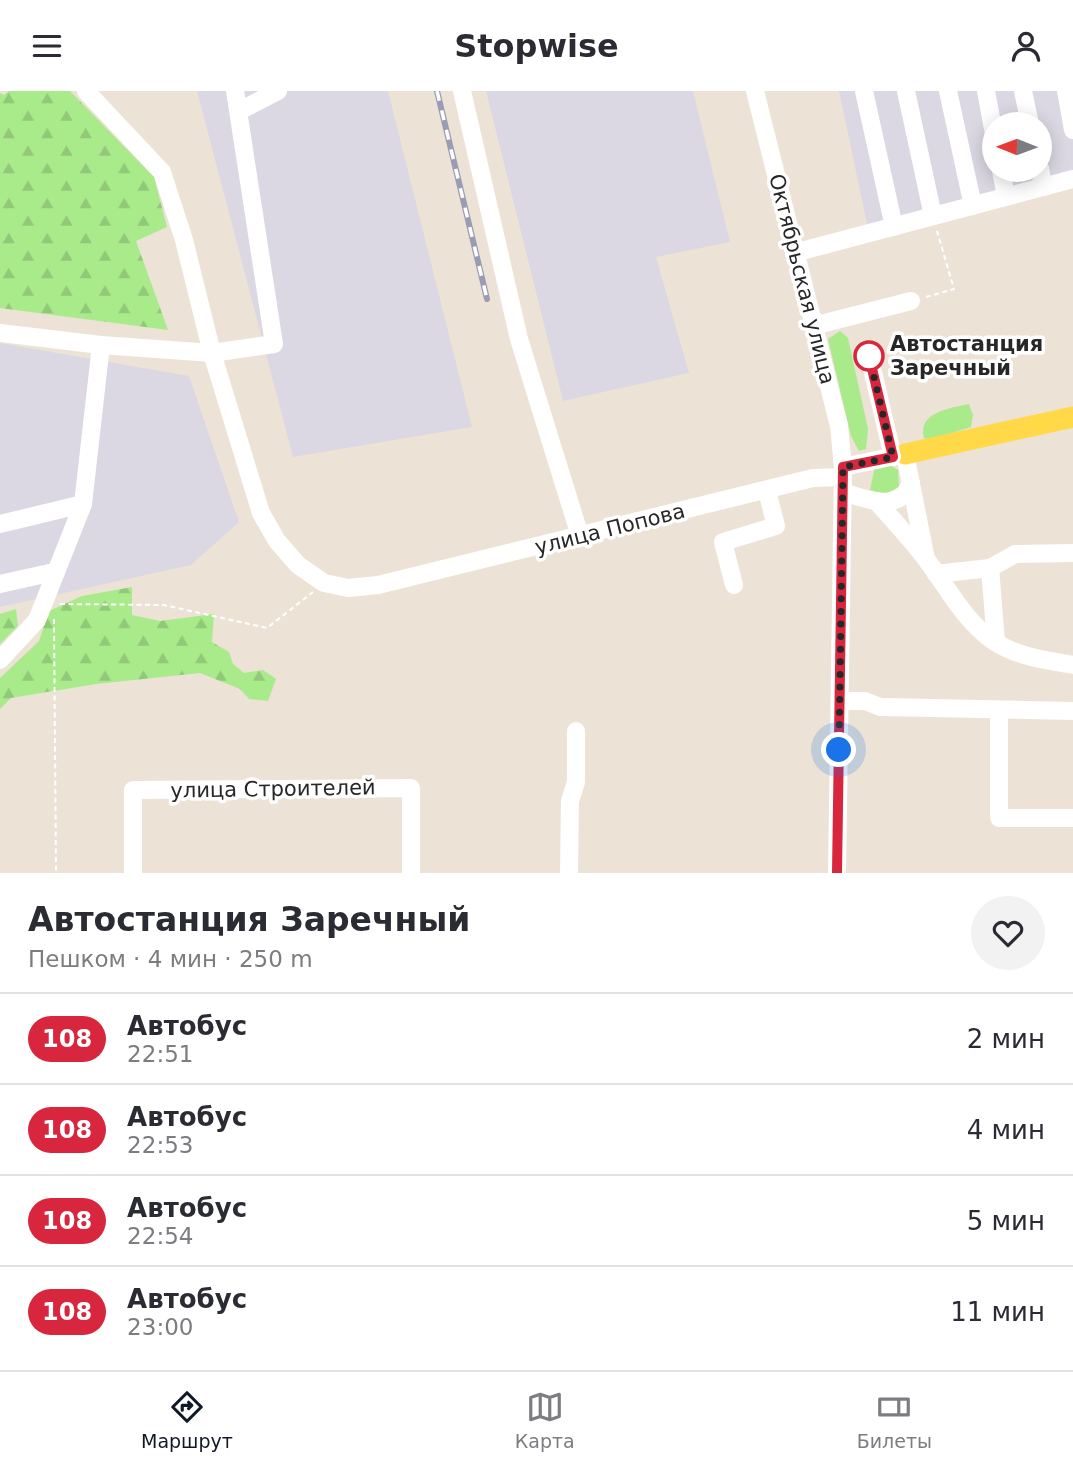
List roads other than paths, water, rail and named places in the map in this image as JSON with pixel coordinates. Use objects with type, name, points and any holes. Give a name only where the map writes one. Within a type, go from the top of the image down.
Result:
[{"type":"main road","points":[[899,456],[1073,417]]},
{"type":"street","points":[[86,91],[162,172],[184,240],[212,353]]},
{"type":"street","points":[[0,333],[101,345],[212,353],[274,344],[235,91]]},
{"type":"street","points":[[239,111],[278,91]]},
{"type":"street","points":[[462,91],[519,339],[580,536]]},
{"type":"street","name":"Октябрьская улица","points":[[755,91],[793,253],[839,426],[843,479],[837,873]]},
{"type":"street","points":[[864,91],[894,226]]},
{"type":"street","points":[[906,91],[933,216]]},
{"type":"street","points":[[948,91],[973,205]]},
{"type":"street","points":[[986,91],[990,112]]},
{"type":"street","points":[[1023,91],[1027,112]]},
{"type":"street","points":[[1066,91],[1073,129]]},
{"type":"street","points":[[793,253],[1073,179]]},
{"type":"street","points":[[1003,182],[1006,197]]},
{"type":"street","points":[[1042,182],[1043,187]]},
{"type":"street","points":[[813,326],[911,301]]},
{"type":"street","points":[[0,660],[46,619],[54,572],[83,504],[101,345]]},
{"type":"street","name":"улица Попова","points":[[212,353],[261,513],[278,541],[298,565],[324,583],[348,588],[378,585],[813,478],[843,479]]},
{"type":"street","points":[[869,356],[899,456],[911,483],[931,567]]},
{"type":"street","points":[[843,479],[899,456]]},
{"type":"street","points":[[843,479],[876,501],[968,617],[996,642],[1020,654],[1073,665]]},
{"type":"street","points":[[876,501],[896,501],[903,496],[911,483]]},
{"type":"street","points":[[734,585],[723,542],[776,526],[767,491]]},
{"type":"street","points":[[0,524],[83,504]]},
{"type":"street","points":[[931,567],[990,568],[1015,554],[1073,553]]},
{"type":"street","points":[[990,568],[996,642]]},
{"type":"street","points":[[0,584],[54,572]]},
{"type":"street","points":[[840,701],[865,701],[880,707],[1073,711]]},
{"type":"street","points":[[999,711],[999,818],[1073,818]]},
{"type":"street","points":[[569,873],[570,801],[576,782],[576,731]]},
{"type":"street","name":"улица Строителей","points":[[133,873],[133,790],[411,788],[411,873]]},
{"type":"railway","points":[[437,91],[487,299]]},
{"type":"place","name":"Автостанция Заречный","points":[[869,356]]}]
